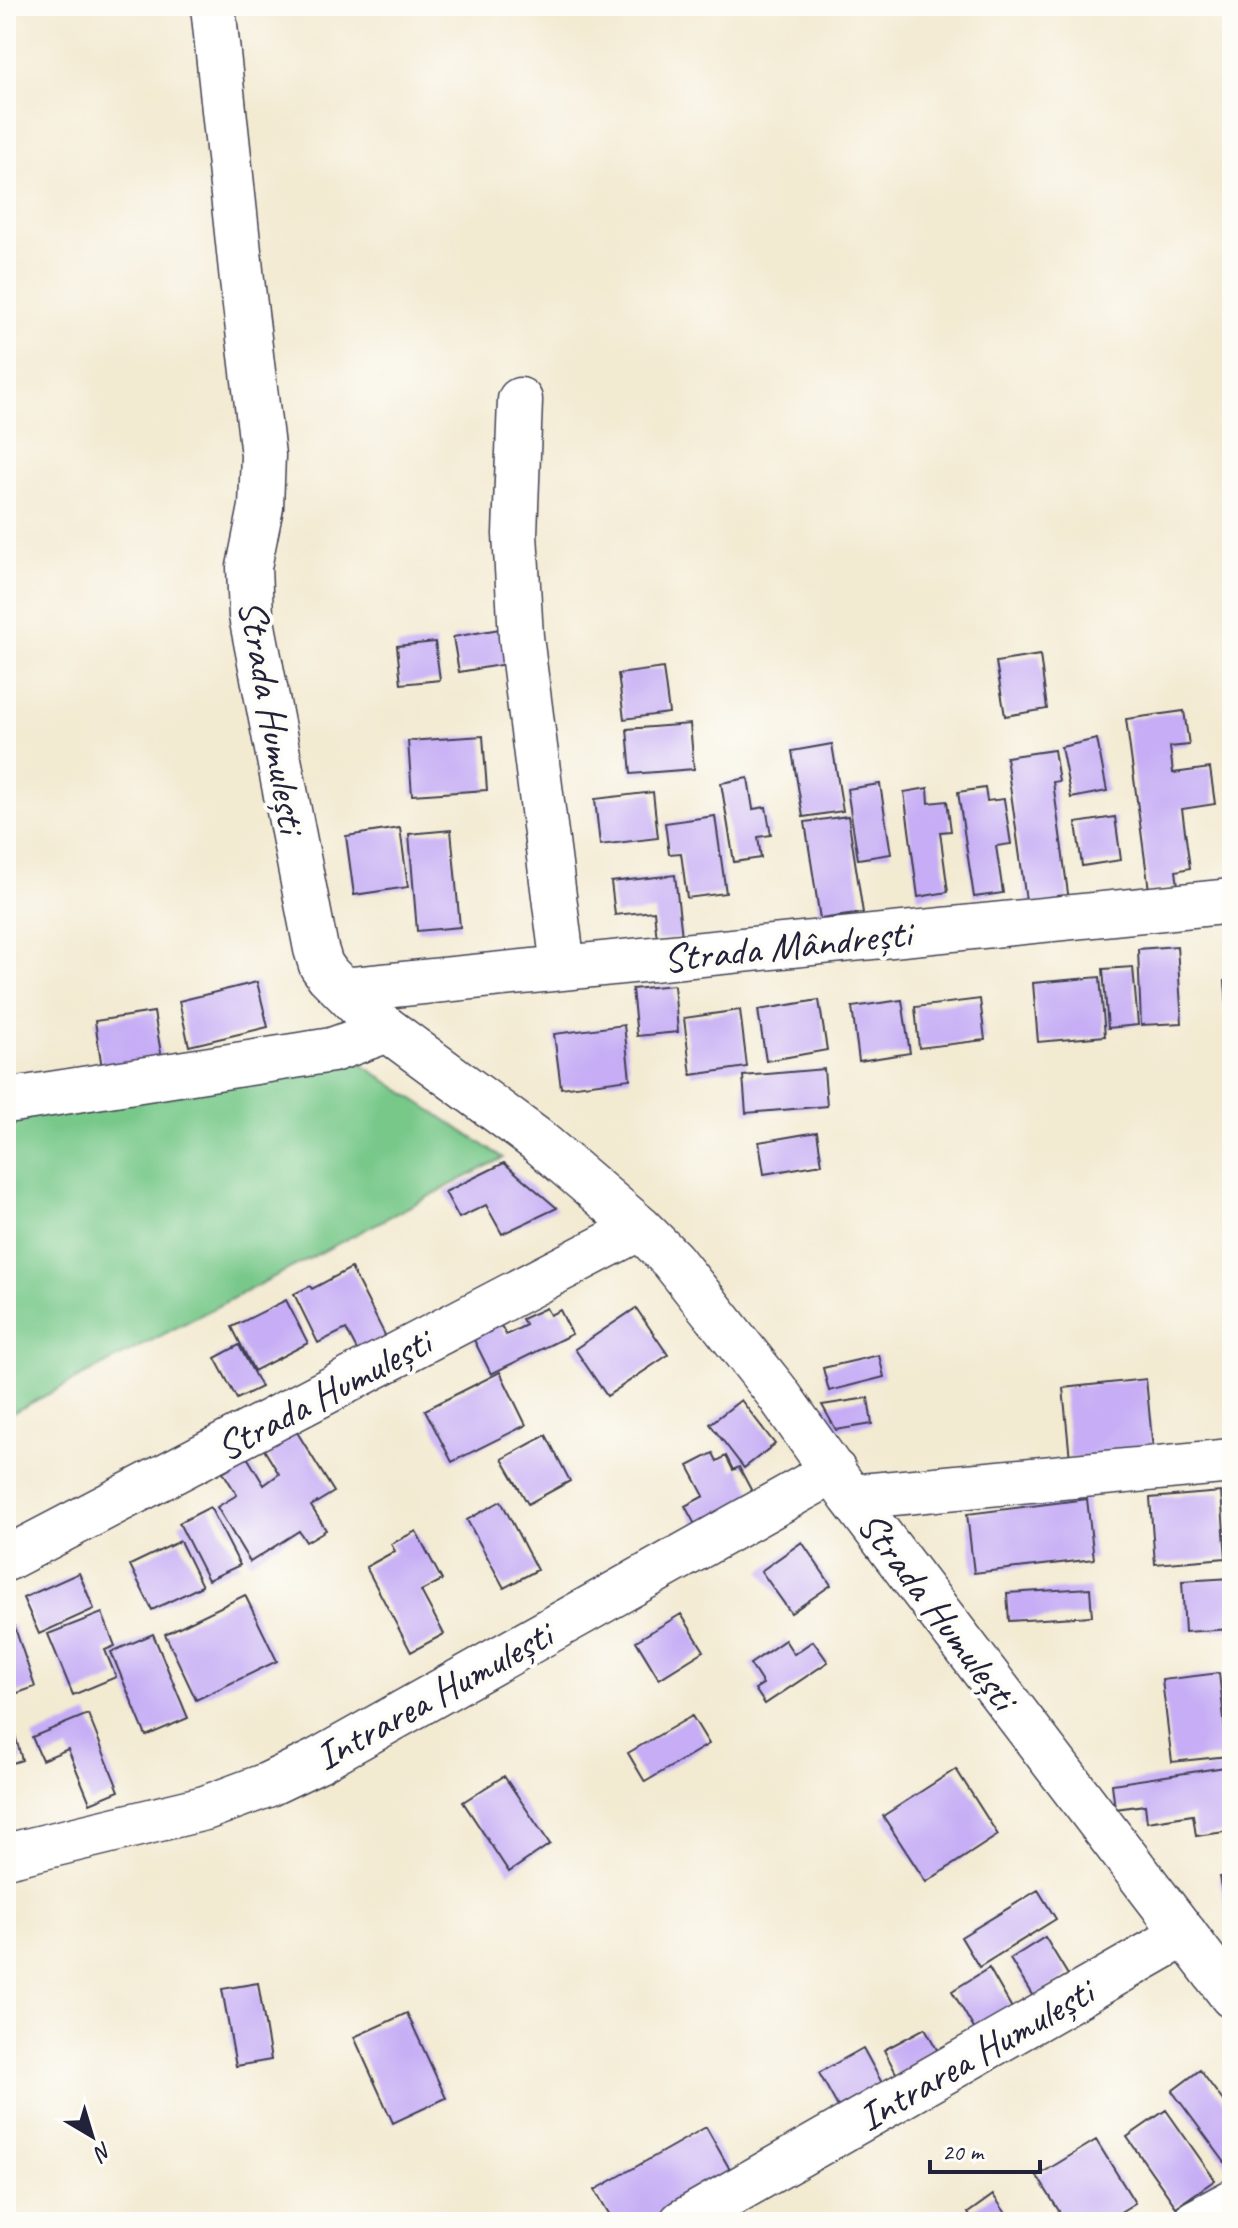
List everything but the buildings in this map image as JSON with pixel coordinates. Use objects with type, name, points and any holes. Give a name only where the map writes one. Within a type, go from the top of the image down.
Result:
[{"type":"street","name":"Strada Humulești","points":[[213,6],[263,455],[261,507],[249,567],[251,616],[321,965],[343,990],[388,1030],[537,1140],[640,1228],[697,1290],[1232,1996]]},
{"type":"street","points":[[520,400],[515,534],[521,637],[563,967]]},
{"type":"street","name":"Strada Mândrești","points":[[343,990],[1232,901]]},
{"type":"street","points":[[6,1101],[332,1050],[388,1030]]},
{"type":"street","name":"Strada Humulești","points":[[6,1559],[640,1228]]},
{"type":"street","points":[[843,1484],[1232,1461]]},
{"type":"street","name":"Intrarea Humulești","points":[[6,1856],[205,1808],[267,1785],[843,1484]]},
{"type":"street","name":"Intrarea Humulești","points":[[682,2222],[1185,1934]]},
{"type":"street","points":[[1195,2222],[1232,2202]]},
{"type":"green space","points":[[352,1058],[503,1158],[6,1416],[6,1110]]}]
